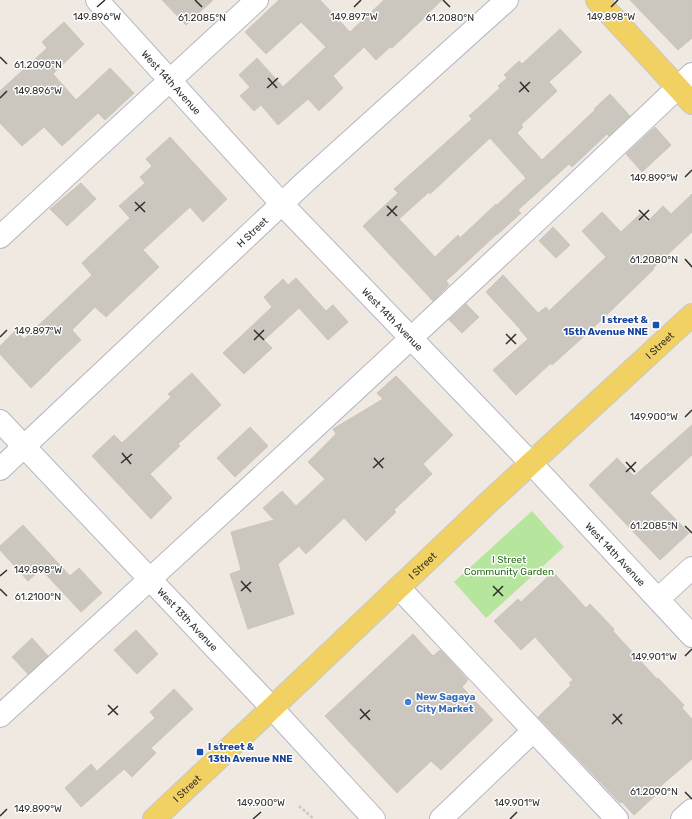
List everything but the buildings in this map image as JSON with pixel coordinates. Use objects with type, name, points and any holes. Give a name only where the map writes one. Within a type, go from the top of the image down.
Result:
[{"type":"main road","points":[[597,0],[687,88]]},
{"type":"main road","name":"I Street","points":[[154,819],[531,463],[692,315]]},
{"type":"street","name":"West 14th Avenue","points":[[97,0],[282,204],[531,463],[692,636]]},
{"type":"street","points":[[0,237],[257,0]]},
{"type":"street","name":"H Street","points":[[0,469],[305,182],[508,0]]},
{"type":"street","points":[[0,716],[150,580],[411,338],[687,88]]},
{"type":"street","name":"West 13th Avenue","points":[[0,421],[272,708],[374,819]]},
{"type":"street","points":[[658,599],[692,568]]},
{"type":"street","points":[[399,588],[617,819]]},
{"type":"street","points":[[441,819],[533,731]]},
{"type":"street","points":[[682,819],[692,810]]},
{"type":"path","points":[[299,806],[314,819]]},
{"type":"green space","name":"I Street Community Garden","points":[[532,511],[564,547],[486,618],[454,582]]},
{"type":"place","name":"I street & 15th Avenue NNE","points":[[656,325]]},
{"type":"place","name":"New Sagaya City Market","points":[[408,702]]},
{"type":"place","name":"I street & 13th Avenue NNE","points":[[200,752]]}]
